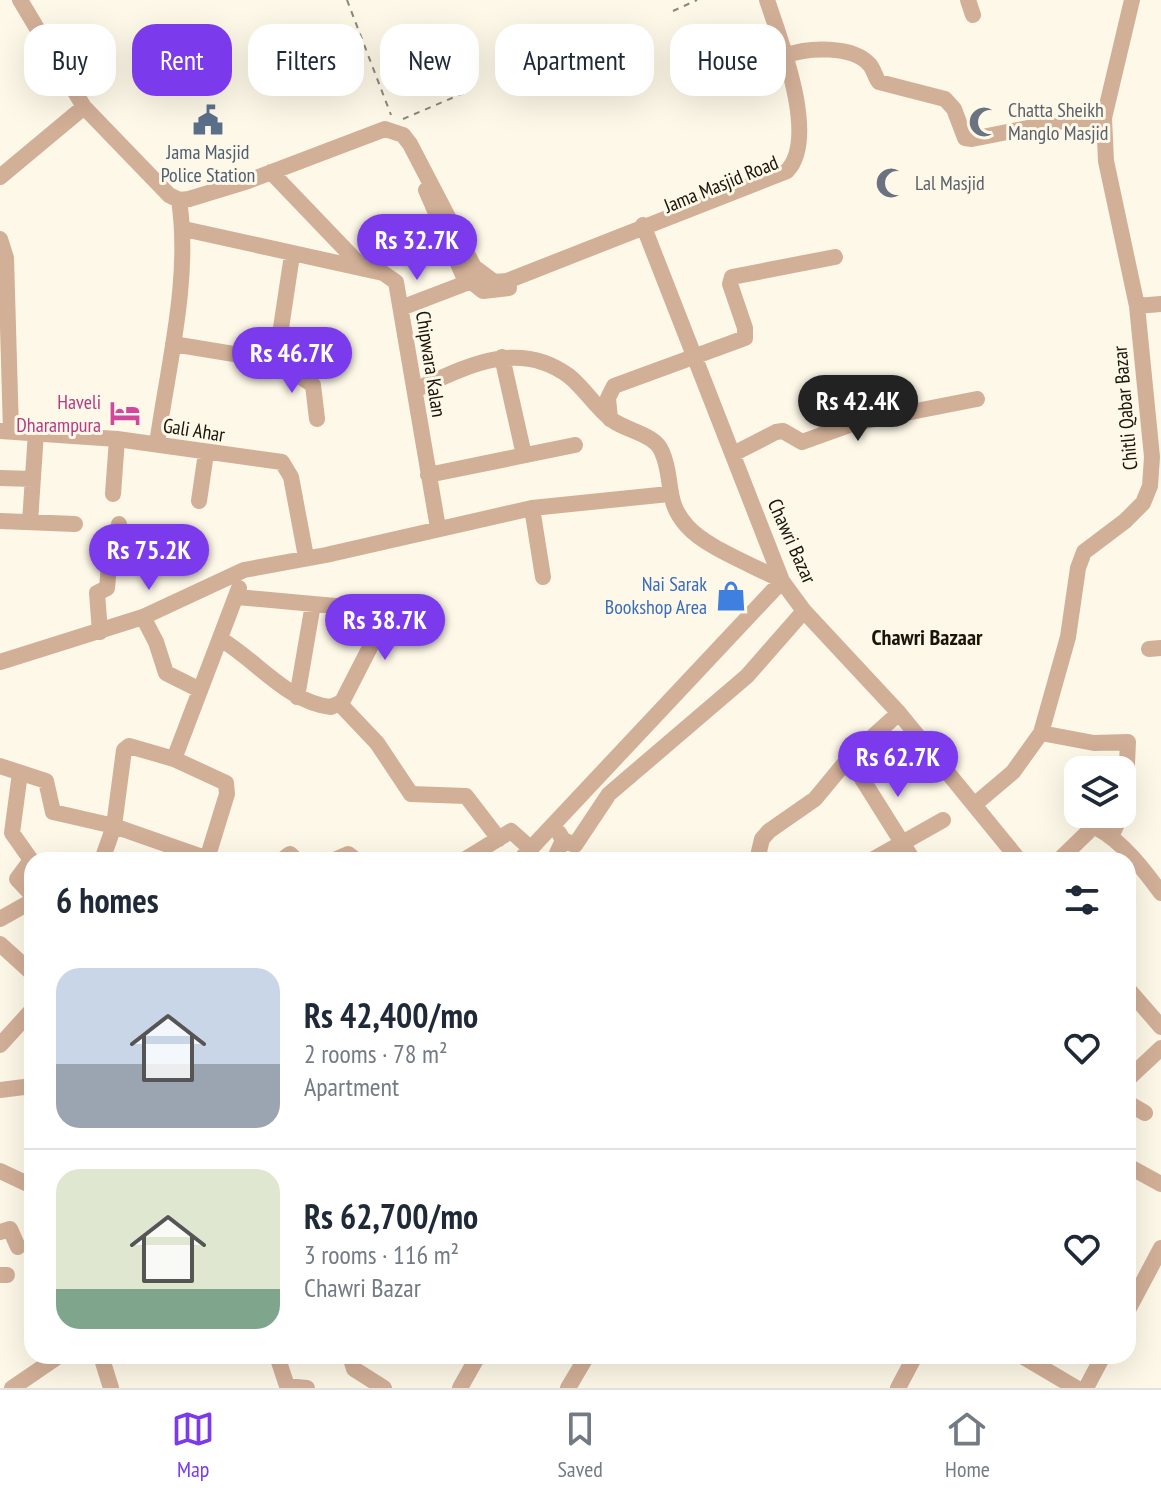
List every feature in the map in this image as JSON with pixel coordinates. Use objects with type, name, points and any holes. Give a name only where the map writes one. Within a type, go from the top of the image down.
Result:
[{"type":"street","points":[[20,0],[84,107],[169,195],[179,200],[184,229],[173,344],[157,444]]},
{"type":"street","points":[[767,0],[775,24]]},
{"type":"street","name":"Chitli Qabar Bazar","points":[[974,805],[1013,772],[1041,733],[1068,637],[1078,568],[1084,552],[1143,503],[1150,486],[1152,457],[1137,306],[1110,183],[1104,118],[1132,0]]},
{"type":"street","points":[[786,56],[816,47],[860,59],[867,63],[879,82],[945,99],[954,109],[965,138],[1068,120],[1104,118]]},
{"type":"street","name":"Jama Masjid Road","points":[[179,200],[271,172],[385,129],[403,135],[432,183],[474,267],[494,282],[507,281],[791,178],[802,166],[786,62]]},
{"type":"street","points":[[0,177],[84,107]]},
{"type":"street","name":"Jama Masjid Road","points":[[421,169],[433,209],[469,282],[483,291],[523,285],[645,230]]},
{"type":"street","points":[[271,172],[364,269]]},
{"type":"street","name":"Chipwara Kalan","points":[[184,229],[392,278],[398,288],[438,528]]},
{"type":"street","name":"Chawri Bazar","points":[[645,230],[782,581],[804,611],[899,713],[1012,852]]},
{"type":"street","points":[[0,239],[6,258],[6,431]]},
{"type":"street","points":[[173,344],[273,362],[278,357],[292,255]]},
{"type":"street","points":[[610,419],[608,398],[614,386],[696,359],[745,338],[745,328],[730,284],[732,277],[835,257]]},
{"type":"street","points":[[401,308],[469,282]]},
{"type":"street","points":[[1137,306],[1161,304]]},
{"type":"street","points":[[415,390],[464,367],[502,357],[520,356],[547,362],[571,377],[610,419],[653,440],[662,450],[669,494],[689,529],[782,581],[527,852]]},
{"type":"street","points":[[278,357],[291,360],[295,373],[313,385],[317,419]]},
{"type":"street","points":[[502,357],[524,455]]},
{"type":"street","points":[[733,454],[776,432],[788,433],[802,442],[855,423],[977,399]]},
{"type":"street","name":"Gali Ahar","points":[[6,431],[117,439],[277,460],[286,465],[306,557]]},
{"type":"street","points":[[30,522],[36,432]]},
{"type":"street","points":[[113,494],[117,439]]},
{"type":"street","points":[[428,475],[575,445]]},
{"type":"street","points":[[199,501],[206,453]]},
{"type":"street","points":[[0,478],[33,479]]},
{"type":"street","points":[[0,662],[143,617],[244,570],[532,508],[669,494]]},
{"type":"street","points":[[532,508],[543,577]]},
{"type":"street","points":[[0,521],[75,524]]},
{"type":"street","points":[[100,632],[97,593],[107,588],[109,565],[120,558],[119,524]]},
{"type":"street","points":[[174,759],[222,640],[244,570]]},
{"type":"street","points":[[237,597],[385,613],[340,704]]},
{"type":"street","points":[[297,697],[313,604]]},
{"type":"street","points":[[554,823],[563,840],[575,845],[609,794],[737,685],[804,611]]},
{"type":"street","points":[[143,617],[156,642],[166,673],[200,690]]},
{"type":"street","points":[[222,640],[297,697],[326,707],[340,704]]},
{"type":"street","points":[[340,704],[377,743],[411,794],[466,796],[499,839]]},
{"type":"street","points":[[759,852],[762,839],[815,799],[849,758],[899,713]]},
{"type":"street","points":[[1041,733],[1094,743],[1128,742],[1125,806],[1111,837]]},
{"type":"street","points":[[105,852],[114,826],[124,748],[132,746],[174,759],[222,780],[227,787],[211,852]]},
{"type":"street","points":[[849,758],[908,852]]},
{"type":"street","points":[[0,766],[48,783],[48,802],[53,812],[114,826],[187,852]]},
{"type":"street","points":[[20,773],[12,833],[25,852]]},
{"type":"street","points":[[887,852],[943,820]]},
{"type":"street","points":[[1067,852],[1091,829],[1097,828],[1129,852]]},
{"type":"street","points":[[477,852],[514,832],[524,852]]},
{"type":"street","points":[[558,852],[563,840]]},
{"type":"street","points":[[1136,858],[1153,872],[1161,893]]},
{"type":"street","points":[[24,870],[17,879],[24,888]]},
{"type":"street","points":[[0,919],[24,903]]},
{"type":"street","points":[[0,944],[24,966]]},
{"type":"street","points":[[1136,998],[1161,1027]]},
{"type":"street","points":[[0,1045],[24,1019]]},
{"type":"street","points":[[1136,1071],[1161,1048]]},
{"type":"street","points":[[0,1090],[24,1087]]},
{"type":"street","points":[[1136,1108],[1145,1113]]},
{"type":"street","points":[[1136,1170],[1161,1184]]},
{"type":"street","points":[[0,1171],[24,1182]]},
{"type":"street","points":[[0,1232],[10,1229],[18,1247]]},
{"type":"street","points":[[1136,1295],[1161,1248]]},
{"type":"street","points":[[12,1388],[47,1364]]},
{"type":"street","points":[[104,1364],[111,1388]]},
{"type":"street","points":[[280,1364],[287,1386],[307,1388]]},
{"type":"street","points":[[352,1364],[354,1369],[384,1388]]},
{"type":"street","points":[[468,1385],[475,1364]]},
{"type":"street","points":[[568,1388],[582,1364]]},
{"type":"street","points":[[898,1388],[911,1364]]},
{"type":"street","points":[[1036,1364],[1076,1388]]},
{"type":"street","points":[[1086,1388],[1099,1364]]},
{"type":"path","points":[[347,0],[380,85]]},
{"type":"path","points":[[673,11],[697,0]]},
{"type":"path","points":[[384,96],[395,124],[423,108],[455,96]]},
{"type":"place","name":"Jama Masjid Police Station","points":[[208,120]]},
{"type":"place","name":"Chatta Sheikh Manglo Masjid","points":[[984,122]]},
{"type":"place","name":"Lal Masjid","points":[[891,183]]},
{"type":"place","name":"Haveli Dharampura","points":[[125,413]]},
{"type":"place","name":"Nai Sarak Bookshop Area","points":[[731,596]]},
{"type":"district","name":"Chawri Bazaar","points":[[927,637]]}]
